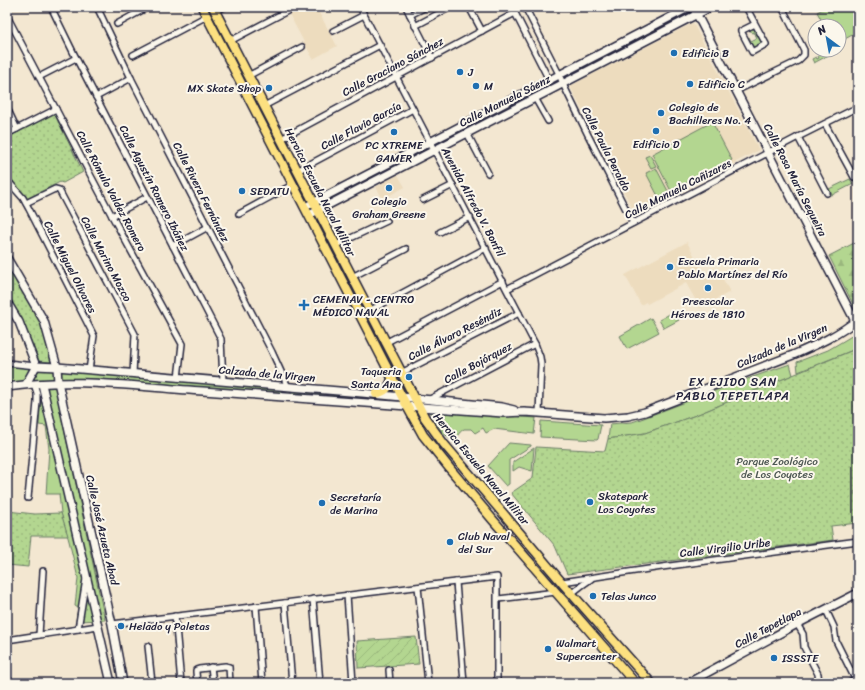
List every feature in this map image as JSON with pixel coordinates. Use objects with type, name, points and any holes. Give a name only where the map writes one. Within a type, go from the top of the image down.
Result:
[{"type":"main road","name":"Heroica Escuela Naval Militar","points":[[202,7],[294,184],[392,379],[423,435],[492,520],[635,683]]},
{"type":"main road","name":"Heroica Escuela Naval Militar","points":[[214,9],[419,408],[431,427],[572,594],[651,683]]},
{"type":"main road","points":[[376,394],[387,389],[391,384],[392,379]]},
{"type":"main road","points":[[492,520],[502,512]]},
{"type":"street","name":"Calle Agustín Romero Ibáñez","points":[[51,7],[221,339],[223,381]]},
{"type":"street","name":"Calle Rivera Fernández","points":[[97,7],[131,78],[272,352],[288,387]]},
{"type":"street","points":[[117,24],[148,7]]},
{"type":"street","points":[[214,9],[224,7]]},
{"type":"street","points":[[230,41],[296,7]]},
{"type":"street","name":"Avenida Alfredo V. Bonfil","points":[[360,7],[535,344],[541,364],[539,413]]},
{"type":"street","points":[[406,7],[432,58]]},
{"type":"street","points":[[410,15],[426,7]]},
{"type":"street","points":[[415,26],[451,7]]},
{"type":"street","points":[[469,7],[482,31]]},
{"type":"street","points":[[512,7],[549,80]]},
{"type":"street","name":"Calle Paula Peraldo","points":[[525,7],[559,74],[562,84],[633,223]]},
{"type":"street","name":"Calle Manuela Sáenz","points":[[305,207],[690,7]]},
{"type":"street","name":"Calle Rosa María Sequeira","points":[[693,7],[768,153],[857,320]]},
{"type":"street","name":"Calle Manuela Sáenz","points":[[309,215],[711,7]]},
{"type":"street","points":[[746,7],[766,44],[752,52],[741,31],[755,24]]},
{"type":"street","points":[[736,91],[798,61],[804,55],[804,50],[801,43],[782,7]]},
{"type":"street","name":"Calle Graciano Sánchez","points":[[281,139],[515,13]]},
{"type":"street","points":[[333,31],[364,15]]},
{"type":"street","name":"Calle Rómulo Valdez Romero","points":[[7,16],[112,216],[182,344],[178,378]]},
{"type":"street","points":[[133,55],[207,16]]},
{"type":"street","points":[[264,106],[380,45]]},
{"type":"street","points":[[248,76],[302,48]]},
{"type":"street","points":[[39,77],[76,58]]},
{"type":"street","points":[[96,97],[131,78]]},
{"type":"street","points":[[535,98],[548,121]]},
{"type":"street","points":[[7,108],[17,129]]},
{"type":"street","points":[[7,134],[56,109]]},
{"type":"street","name":"Calle Flavio García","points":[[298,171],[413,109]]},
{"type":"street","name":"Calle Manuela Cañizares","points":[[507,289],[633,223],[738,172],[768,153],[798,137],[825,124],[857,112]]},
{"type":"street","points":[[825,124],[854,177]]},
{"type":"street","points":[[467,133],[488,174]]},
{"type":"street","points":[[798,137],[828,193]]},
{"type":"street","name":"Calle Miguel Olivares","points":[[7,180],[26,203],[94,336],[89,370]]},
{"type":"street","points":[[239,214],[294,184]]},
{"type":"street","points":[[423,200],[453,185]]},
{"type":"street","name":"Calle Marino Mozco","points":[[26,203],[55,189],[59,190],[134,334],[133,374]]},
{"type":"street","points":[[112,216],[148,197]]},
{"type":"street","points":[[440,232],[470,217]]},
{"type":"street","points":[[336,245],[387,221]]},
{"type":"street","points":[[173,246],[208,227]]},
{"type":"street","points":[[369,311],[486,248]]},
{"type":"street","points":[[352,277],[406,249]]},
{"type":"street","name":"Calle José Azueta Abad","points":[[7,258],[44,321],[57,367],[58,382],[112,624],[123,683]]},
{"type":"street","points":[[385,342],[503,281]]},
{"type":"street","points":[[7,302],[19,322],[36,366],[26,384]]},
{"type":"street","name":"Calle Álvaro Reséndiz","points":[[401,373],[519,313]]},
{"type":"street","name":"Calzada de la Virgen","points":[[7,387],[58,382],[101,383],[419,408],[503,413],[524,412],[604,418],[628,416],[645,412],[817,345],[857,320]]},
{"type":"street","name":"Calle Bojórquez","points":[[429,400],[535,344]]},
{"type":"street","name":"Calzada de la Virgen","points":[[7,364],[376,394],[502,407],[524,412]]},
{"type":"street","points":[[28,498],[38,384]]},
{"type":"street","points":[[38,384],[111,683]]},
{"type":"street","name":"Calle Virgilio Uribe","points":[[562,582],[858,541]]},
{"type":"street","points":[[39,635],[43,571]]},
{"type":"street","points":[[78,629],[86,576]]},
{"type":"street","points":[[112,624],[497,577],[497,683]]},
{"type":"street","name":"Calle Virgilio Uribe","points":[[572,594],[595,577]]},
{"type":"street","points":[[456,582],[464,683]]},
{"type":"street","points":[[418,587],[428,683]]},
{"type":"street","points":[[498,599],[556,592]]},
{"type":"street","name":"Calle Tepetlapa","points":[[688,683],[797,624],[858,594]]},
{"type":"street","points":[[347,595],[353,683]]},
{"type":"street","points":[[313,599],[320,683]]},
{"type":"street","points":[[285,603],[292,683]]},
{"type":"street","points":[[256,606],[262,683]]},
{"type":"street","points":[[826,610],[834,627],[836,642],[856,681],[849,683]]},
{"type":"street","points":[[175,616],[181,683]]},
{"type":"street","points":[[797,624],[803,634],[804,647],[818,674],[819,683]]},
{"type":"street","points":[[7,640],[98,626]]},
{"type":"street","points":[[148,646],[152,683]]},
{"type":"street","points":[[107,667],[109,670],[115,671],[120,664]]},
{"type":"street","points":[[197,683],[196,670],[225,666],[228,667],[230,683]]},
{"type":"street","points":[[211,667],[213,683]]},
{"type":"street","points":[[389,670],[390,683]]},
{"type":"shaded area","points":[[303,7],[316,7],[337,46],[313,59],[289,14]]},
{"type":"shaded area","name":"Colegio de Bachilleres No. 4","points":[[693,23],[759,150],[635,214],[570,86]]},
{"type":"shaded area","name":"Colegio Graham Greene","points":[[398,175],[405,187],[383,199],[376,187]]},
{"type":"shaded area","name":"Escuela Primaria Pablo Martínez del Río","points":[[687,242],[704,274],[717,268],[730,292],[700,308],[686,283],[647,304],[646,302],[641,305],[625,275]]},
{"type":"green space","points":[[827,7],[858,7],[858,32],[847,38],[847,18],[820,18],[817,12]]},
{"type":"green space","points":[[755,29],[762,42],[762,44],[755,48],[748,38],[749,37],[751,41],[757,38],[754,32],[752,33],[750,30]]},
{"type":"green space","points":[[823,58],[814,63],[812,59]]},
{"type":"green space","points":[[54,113],[83,172],[63,183],[60,182],[26,199],[7,176],[7,138]]},
{"type":"green space","points":[[712,122],[732,160],[671,191],[652,154]]},
{"type":"green space","points":[[650,155],[656,166],[651,168],[645,157]]},
{"type":"green space","points":[[656,168],[669,193],[659,198],[646,173]]},
{"type":"green space","points":[[850,179],[853,184],[832,195],[829,189]]},
{"type":"green space","points":[[858,241],[858,313],[829,256]]},
{"type":"green space","points":[[7,266],[41,323],[51,362],[39,361],[23,321],[7,293]]},
{"type":"green space","points":[[675,311],[679,320],[664,328],[659,320]]},
{"type":"green space","points":[[651,318],[659,332],[627,349],[620,336]]},
{"type":"green space","points":[[858,332],[858,348],[798,372],[797,362],[828,350]]},
{"type":"green space","name":"Parque Zoológico de Los Coyotes","points":[[858,348],[858,489],[854,492],[858,499],[858,523],[831,526],[833,540],[567,574],[555,546],[511,493],[533,478],[536,447],[605,451],[608,439],[645,433],[696,415]]},
{"type":"green space","points":[[790,364],[793,375],[696,415],[645,433],[608,439],[610,424],[632,422],[641,419]]},
{"type":"green space","points":[[7,365],[31,367],[24,381],[7,383]]},
{"type":"green space","points":[[39,370],[54,370],[54,379],[33,380]]},
{"type":"green space","points":[[60,370],[358,395],[358,399],[100,379],[61,379]]},
{"type":"green space","points":[[55,386],[105,620],[76,621],[78,608],[75,606],[78,578],[61,513],[59,494],[46,494],[49,449],[46,426],[39,425],[41,394],[38,388]]},
{"type":"green space","points":[[428,410],[536,418],[534,434],[494,429],[486,433],[483,428],[475,433],[471,429],[464,429],[458,435],[457,443],[443,433]]},
{"type":"green space","points":[[541,421],[601,425],[597,440],[540,437]]},
{"type":"green space","points":[[509,443],[531,446],[509,460],[509,484],[506,486],[488,466]]},
{"type":"green space","points":[[534,448],[532,471],[519,467],[513,471],[513,462]]},
{"type":"green space","points":[[7,511],[35,514],[61,513],[68,536],[31,536],[28,567],[7,565]]},
{"type":"green space","points":[[416,637],[419,664],[358,668],[357,641]]},
{"type":"place","name":"Edificio B","points":[[674,53]]},
{"type":"place","name":"J","points":[[460,72]]},
{"type":"place","name":"Edificio C","points":[[690,84]]},
{"type":"place","name":"M","points":[[476,86]]},
{"type":"place","name":"MX Skate Shop","points":[[269,88]]},
{"type":"place","name":"Colegio de Bachilleres No. 4","points":[[661,113]]},
{"type":"place","name":"Edificio D","points":[[656,131]]},
{"type":"place","name":"PC XTREME GAMER","points":[[394,132]]},
{"type":"place","name":"Colegio Graham Greene","points":[[389,188]]},
{"type":"place","name":"SEDATU","points":[[242,191]]},
{"type":"place","name":"Escuela Primaria Pablo Martínez del Río","points":[[670,267]]},
{"type":"place","name":"Preescolar Héroes de 1810","points":[[708,288]]},
{"type":"place","name":"CEMENAV - CENTRO MÉDICO NAVAL","points":[[304,305]]},
{"type":"place","name":"Taqueria Santa Ana","points":[[409,377]]},
{"type":"place","name":"Skatepark Los Coyotes","points":[[590,502]]},
{"type":"place","name":"Secretaría de Marina","points":[[322,503]]},
{"type":"place","name":"Club Naval del Sur","points":[[450,542]]},
{"type":"place","name":"Telas Junco","points":[[593,596]]},
{"type":"place","name":"Helado y Paletas","points":[[121,626]]},
{"type":"place","name":"Walmart Supercenter","points":[[548,649]]},
{"type":"place","name":"ISSSTE","points":[[774,658]]},
{"type":"district","name":"EX EJIDO SAN PABLO TEPETLAPA","points":[[733,389]]}]
